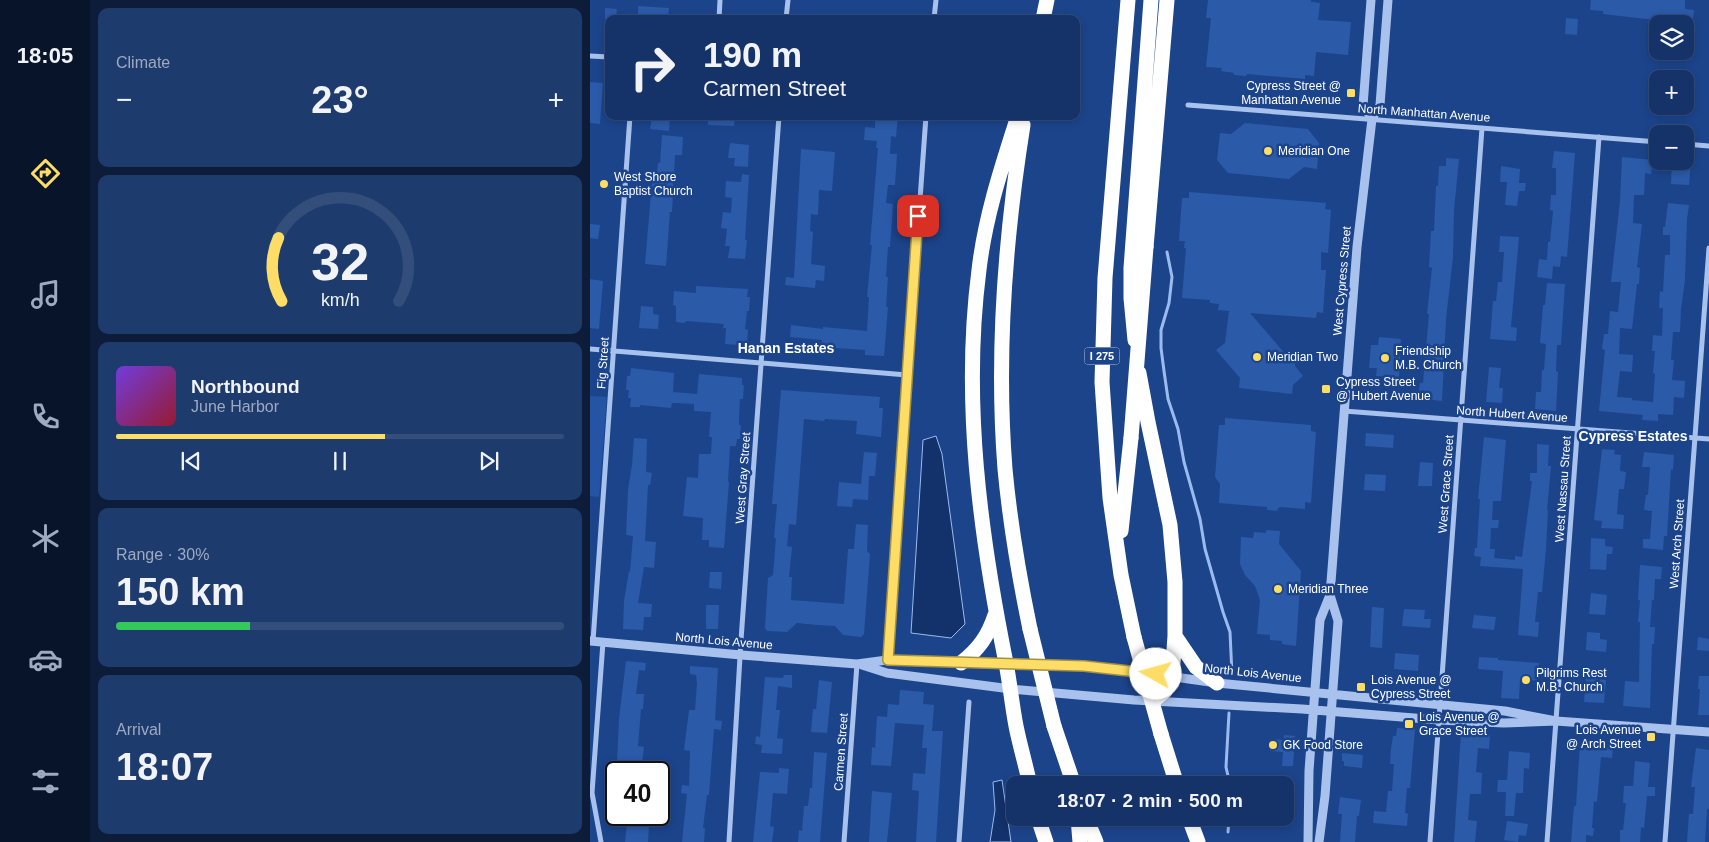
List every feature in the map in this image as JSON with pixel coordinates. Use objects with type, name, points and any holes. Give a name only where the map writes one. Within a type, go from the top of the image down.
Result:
[{"type":"highway","points":[[1044,15],[1047,0]]},
{"type":"highway","name":"I 275","points":[[1128,0],[1105,269],[1102,348],[1104,427],[1110,498],[1121,575],[1134,637],[1160,734],[1174,776]]},
{"type":"highway","points":[[1151,0],[1133,228],[1131,298],[1141,385],[1165,498],[1174,554],[1175,636],[1172,676],[1165,691],[1153,701]]},
{"type":"highway","points":[[1121,575],[1121,524],[1131,438],[1167,0]]},
{"type":"highway","points":[[1017,120],[993,200],[983,242],[976,294],[972,347],[972,396],[983,527],[1016,726],[1028,776]]},
{"type":"highway","points":[[1023,120],[1006,262],[1002,335],[1002,406],[1005,469],[1020,580],[1030,630],[1054,726],[1070,776]]},
{"type":"highway","points":[[961,663],[983,643],[996,613]]},
{"type":"highway","points":[[1175,636],[1196,667],[1217,683]]},
{"type":"highway","points":[[1041,826],[1046,842]]},
{"type":"highway","points":[[1079,826],[1080,842]]},
{"type":"highway","points":[[1089,826],[1096,842]]},
{"type":"highway","points":[[1192,826],[1198,842]]},
{"type":"street","points":[[719,15],[720,0]]},
{"type":"street","points":[[786,15],[788,0]]},
{"type":"street","points":[[934,15],[936,0]]},
{"type":"street","name":"West Cypress Street","points":[[1371,0],[1363,106],[1372,119]]},
{"type":"street","name":"West Cypress Street","points":[[1308,842],[1309,771],[1320,620],[1330,595],[1356,247],[1372,119],[1380,104],[1388,0]]},
{"type":"street","points":[[590,56],[605,57]]},
{"type":"street","name":"North Manhattan Avenue","points":[[1188,105],[1649,141]]},
{"type":"street","name":"Fig Street","points":[[592,641],[630,120]]},
{"type":"street","name":"West Gray Street","points":[[729,842],[779,120]]},
{"type":"street","points":[[888,660],[926,120]]},
{"type":"street","name":"West Grace Street","points":[[1430,842],[1482,128]]},
{"type":"street","name":"West Nassau Street","points":[[1547,842],[1599,137]]},
{"type":"street","points":[[1694,145],[1709,146]]},
{"type":"street","name":"West Arch Street","points":[[1665,842],[1709,248]]},
{"type":"street","points":[[590,349],[907,375]]},
{"type":"street","name":"North Hubert Avenue","points":[[1344,411],[1709,439]]},
{"type":"street","name":"West Cypress Street","points":[[1319,842],[1325,796],[1338,621],[1330,595]]},
{"type":"street","name":"North Lois Avenue","points":[[592,641],[857,664],[887,672],[1011,689],[1153,701],[1314,710],[1439,720],[1504,723],[1556,721],[1709,732]]},
{"type":"street","points":[[601,842],[592,793],[603,642]]},
{"type":"street","name":"North Lois Avenue","points":[[857,664],[888,660],[1084,666],[1217,683],[1505,711],[1556,721]]},
{"type":"street","name":"Carmen Street","points":[[844,842],[857,664]]},
{"type":"street","points":[[959,842],[969,702]]},
{"type":"shaded area","points":[[590,396],[607,397],[599,497],[590,496]]},
{"type":"shaded area","points":[[936,436],[942,454],[965,624],[951,638],[911,633],[923,440]]},
{"type":"shaded area","points":[[1002,780],[1006,808],[1006,826],[1009,826],[1011,842],[990,842],[995,810],[993,782]]},
{"type":"building","points":[[1208,0],[1311,0],[1311,2],[1320,3],[1318,20],[1351,22],[1348,55],[1316,52],[1314,76],[1305,75],[1305,79],[1247,74],[1246,76],[1234,75],[1234,73],[1221,71],[1222,68],[1206,67],[1211,18],[1206,18]]},
{"type":"building","points":[[1591,0],[1685,0],[1685,9],[1694,10],[1694,15],[1649,15],[1649,19],[1603,14],[1603,11],[1590,10]]},
{"type":"building","points":[[638,6],[669,8],[668,15],[638,15]]},
{"type":"building","points":[[605,8],[617,9],[616,15],[605,15]]},
{"type":"building","points":[[1566,18],[1578,19],[1577,35],[1565,34]]},
{"type":"building","points":[[590,82],[603,83],[600,124],[590,123]]},
{"type":"building","points":[[651,120],[670,120],[669,131],[650,129]]},
{"type":"building","points":[[708,120],[735,120],[734,126],[708,125]]},
{"type":"building","points":[[875,120],[898,120],[896,137],[891,136],[890,154],[897,154],[895,185],[888,185],[886,203],[893,204],[886,277],[888,277],[886,307],[888,307],[884,356],[865,355],[865,350],[821,347],[822,340],[790,337],[791,325],[867,331],[869,297],[867,297],[872,245],[870,245],[878,148],[876,148],[877,141],[864,140],[865,127],[875,128]]},
{"type":"building","name":"Meridian One","points":[[1245,123],[1308,129],[1319,143],[1317,169],[1304,167],[1289,179],[1228,173],[1217,160],[1220,133],[1231,134]]},
{"type":"building","points":[[662,135],[683,137],[682,155],[675,155],[672,212],[670,212],[666,266],[645,264],[652,182],[656,182],[658,163],[660,163]]},
{"type":"building","points":[[730,143],[749,145],[748,167],[734,166],[735,158],[728,158]]},
{"type":"building","points":[[801,149],[835,152],[832,191],[819,190],[818,215],[811,214],[810,231],[813,232],[811,264],[825,266],[824,281],[816,280],[815,288],[785,285],[786,277],[794,278]]},
{"type":"building","points":[[1554,151],[1575,153],[1567,257],[1561,256],[1560,267],[1553,266],[1552,279],[1537,277],[1539,259],[1547,260],[1548,242],[1550,242],[1553,211],[1550,210],[1551,195],[1556,195],[1556,168],[1552,168]]},
{"type":"building","points":[[1622,157],[1649,160],[1649,170],[1652,170],[1651,174],[1645,173],[1644,195],[1634,195],[1633,223],[1642,224],[1637,267],[1640,268],[1639,284],[1637,284],[1632,329],[1620,328],[1619,354],[1633,355],[1632,372],[1620,371],[1617,397],[1653,402],[1655,351],[1652,351],[1653,335],[1662,336],[1663,308],[1659,308],[1660,291],[1663,292],[1665,255],[1670,255],[1670,235],[1663,235],[1663,227],[1665,227],[1668,203],[1689,205],[1680,332],[1673,332],[1671,360],[1674,360],[1672,380],[1685,381],[1684,398],[1674,397],[1673,415],[1658,414],[1658,421],[1642,420],[1643,415],[1599,411],[1605,350],[1602,349],[1604,334],[1608,334],[1610,311],[1618,312],[1621,282],[1611,282],[1620,201]]},
{"type":"building","points":[[1446,158],[1459,159],[1454,210],[1453,257],[1446,319],[1442,401],[1418,398],[1420,383],[1423,383],[1429,314],[1427,314],[1432,268],[1429,267],[1431,231],[1434,231],[1436,186],[1438,186],[1439,166],[1446,166]]},
{"type":"building","points":[[1501,166],[1520,169],[1519,183],[1526,183],[1525,191],[1519,191],[1517,206],[1505,205],[1507,182],[1500,182]]},
{"type":"building","points":[[1672,170],[1690,170],[1689,185],[1671,184]]},
{"type":"building","points":[[742,174],[749,175],[745,259],[728,258],[730,246],[725,246],[727,229],[721,228],[723,212],[731,213],[732,198],[725,197],[726,181],[741,182]]},
{"type":"building","points":[[1189,192],[1326,203],[1325,209],[1331,210],[1328,253],[1321,252],[1321,270],[1326,270],[1323,313],[1317,312],[1316,318],[1250,313],[1287,356],[1296,357],[1295,366],[1303,376],[1293,385],[1292,394],[1239,388],[1240,378],[1216,350],[1225,343],[1229,311],[1218,310],[1219,304],[1210,303],[1210,300],[1182,298],[1186,248],[1184,248],[1185,241],[1179,241],[1182,198],[1189,198]]},
{"type":"building","points":[[590,224],[600,225],[598,239],[590,238]]},
{"type":"building","points":[[1500,236],[1519,237],[1511,327],[1517,328],[1516,341],[1490,339],[1493,301],[1496,301],[1498,282],[1502,282],[1504,252],[1499,252]]},
{"type":"building","points":[[590,279],[603,281],[599,329],[590,328]]},
{"type":"building","points":[[1547,283],[1565,284],[1561,345],[1557,345],[1556,411],[1535,409],[1536,392],[1541,392],[1542,370],[1544,370],[1546,344],[1540,343]]},
{"type":"building","points":[[696,286],[748,289],[747,297],[750,297],[749,311],[747,311],[745,329],[748,330],[747,343],[740,342],[739,345],[725,344],[726,328],[723,328],[724,324],[676,322],[676,306],[673,305],[674,291],[696,293]]},
{"type":"building","points":[[641,306],[653,307],[653,314],[659,315],[658,329],[639,328]]},
{"type":"building","points":[[1379,337],[1401,339],[1399,377],[1376,376],[1377,368],[1369,368],[1371,345],[1378,345]]},
{"type":"building","points":[[1489,367],[1501,368],[1499,388],[1503,388],[1502,403],[1486,402]]},
{"type":"building","points":[[631,368],[674,373],[673,392],[697,394],[699,374],[742,378],[742,385],[744,385],[743,399],[740,399],[740,439],[737,439],[736,446],[730,446],[724,548],[709,547],[709,540],[702,540],[703,518],[683,516],[687,477],[698,478],[699,454],[711,454],[712,437],[709,437],[711,412],[694,411],[694,404],[672,403],[671,408],[640,405],[640,407],[630,407],[631,398],[628,398],[629,390],[626,390],[627,376],[630,376]]},
{"type":"building","points":[[781,390],[880,397],[879,408],[883,408],[881,437],[856,434],[857,421],[804,419],[796,525],[789,524],[787,546],[792,547],[789,577],[792,577],[791,600],[844,604],[848,549],[854,549],[856,524],[868,525],[867,551],[870,554],[864,634],[861,637],[843,635],[835,626],[797,623],[787,632],[767,631],[765,628],[768,578],[773,575],[776,538],[774,538],[777,504],[772,504]]},
{"type":"building","points":[[1225,418],[1311,425],[1311,431],[1316,432],[1311,503],[1305,502],[1305,509],[1281,507],[1277,511],[1267,510],[1267,507],[1219,503],[1220,484],[1215,477],[1219,425],[1225,425]]},
{"type":"building","points":[[1366,433],[1394,435],[1393,448],[1365,446]]},
{"type":"building","points":[[1484,437],[1506,440],[1501,501],[1493,501],[1492,520],[1499,520],[1498,528],[1491,528],[1490,549],[1495,549],[1494,558],[1515,560],[1515,556],[1522,557],[1532,481],[1530,481],[1530,473],[1537,473],[1537,444],[1549,445],[1548,466],[1551,466],[1546,549],[1542,592],[1538,592],[1535,622],[1539,622],[1538,637],[1518,635],[1523,569],[1480,566],[1481,557],[1474,556],[1475,548],[1477,548],[1480,499],[1478,499]]},
{"type":"building","points":[[634,438],[647,439],[646,472],[652,473],[650,485],[648,485],[645,541],[656,542],[654,568],[644,567],[638,603],[652,604],[651,617],[644,617],[643,630],[623,629],[624,601],[630,572],[633,536],[626,535],[628,490]]},
{"type":"building","points":[[1602,449],[1615,450],[1614,454],[1621,455],[1620,471],[1626,472],[1624,489],[1619,489],[1617,514],[1624,515],[1623,529],[1601,528],[1602,521],[1594,520]]},
{"type":"building","points":[[864,452],[877,453],[875,476],[869,476],[868,500],[853,499],[852,507],[837,506],[839,482],[861,484]]},
{"type":"building","points":[[1644,452],[1674,455],[1673,470],[1671,469],[1667,536],[1664,536],[1663,550],[1643,548],[1643,539],[1650,539],[1652,511],[1644,510],[1646,495],[1648,495],[1650,467],[1642,467]]},
{"type":"building","points":[[1420,462],[1433,463],[1432,486],[1418,486]]},
{"type":"building","points":[[1365,474],[1386,475],[1385,491],[1364,490]]},
{"type":"building","name":"Meridian Three","points":[[1266,530],[1280,531],[1279,544],[1301,571],[1296,646],[1282,644],[1282,641],[1270,640],[1270,635],[1257,634],[1260,600],[1255,586],[1245,575],[1240,564],[1241,537],[1253,538],[1254,532],[1266,533]]},
{"type":"building","points":[[1591,538],[1605,539],[1605,546],[1613,547],[1612,554],[1607,554],[1606,570],[1590,569]]},
{"type":"building","points":[[1640,565],[1662,567],[1661,579],[1655,579],[1654,600],[1652,600],[1650,627],[1655,627],[1654,644],[1652,644],[1650,708],[1623,706],[1625,681],[1639,682],[1640,622],[1638,622],[1640,600],[1638,600]]},
{"type":"building","points":[[710,572],[722,572],[721,589],[709,588]]},
{"type":"building","points":[[1591,593],[1607,595],[1605,615],[1589,614]]},
{"type":"building","points":[[706,605],[719,605],[718,629],[706,629]]},
{"type":"building","points":[[1372,607],[1384,608],[1382,648],[1370,647]]},
{"type":"building","points":[[1404,609],[1425,610],[1424,619],[1431,619],[1430,628],[1402,626]]},
{"type":"building","points":[[1474,615],[1496,617],[1494,630],[1472,628]]},
{"type":"building","points":[[1587,632],[1600,633],[1600,639],[1607,640],[1606,652],[1586,650]]},
{"type":"building","points":[[1698,637],[1709,639],[1709,651],[1697,650]]},
{"type":"building","points":[[1395,653],[1419,655],[1418,671],[1394,669]]},
{"type":"building","points":[[1479,657],[1539,663],[1538,681],[1520,679],[1519,699],[1501,698],[1503,671],[1478,669]]},
{"type":"building","points":[[626,661],[646,663],[645,671],[639,670],[636,694],[644,694],[638,746],[644,747],[642,761],[617,761],[619,719]]},
{"type":"building","points":[[690,666],[718,668],[715,720],[722,721],[721,730],[714,729],[709,795],[707,795],[703,828],[705,828],[704,842],[682,842],[687,794],[681,793],[682,785],[689,786],[690,751],[684,750],[689,710],[695,710],[697,683],[696,675],[690,674]]},
{"type":"building","points":[[784,675],[792,675],[792,688],[778,686],[776,710],[780,710],[777,738],[783,739],[782,754],[761,753],[762,745],[755,744],[756,736],[760,737],[765,677],[783,678]]},
{"type":"building","points":[[1699,676],[1709,676],[1709,715],[1698,715]]},
{"type":"building","points":[[1586,678],[1606,680],[1604,703],[1584,702]]},
{"type":"building","points":[[819,680],[832,682],[827,733],[811,732],[813,709],[816,709]]},
{"type":"building","points":[[900,690],[924,692],[923,704],[934,705],[932,731],[943,731],[936,842],[916,842],[919,791],[912,790],[913,773],[925,774],[927,748],[922,748],[924,725],[895,723],[891,766],[871,765],[872,747],[875,748],[877,716],[887,717],[888,704],[899,705]]},
{"type":"building","points":[[1397,728],[1415,729],[1410,788],[1407,788],[1405,813],[1408,814],[1407,826],[1373,823],[1374,811],[1386,812],[1388,791],[1392,791],[1394,764],[1390,764],[1391,748],[1393,736],[1396,736]]},
{"type":"building","points":[[1461,732],[1490,735],[1489,749],[1478,748],[1476,772],[1482,773],[1481,794],[1470,794],[1468,820],[1477,821],[1475,842],[1454,842]]},
{"type":"building","points":[[1284,735],[1295,736],[1293,766],[1282,766],[1283,752],[1270,751],[1271,739],[1284,740]]},
{"type":"building","points":[[1580,743],[1613,747],[1612,758],[1601,757],[1597,802],[1594,801],[1593,836],[1586,835],[1586,842],[1571,842],[1574,806],[1576,806]]},
{"type":"building","points":[[1696,748],[1709,750],[1709,809],[1707,809],[1705,842],[1687,842],[1689,814],[1693,814],[1695,787],[1691,787]]},
{"type":"building","points":[[1509,751],[1530,753],[1529,769],[1524,768],[1523,793],[1516,793],[1514,816],[1505,816],[1506,792],[1497,792],[1498,780],[1507,780]]},
{"type":"building","points":[[814,752],[827,753],[820,842],[798,842],[799,830],[802,831],[804,806],[808,806],[810,788],[812,788]]},
{"type":"building","points":[[1342,753],[1363,755],[1362,768],[1344,766]]},
{"type":"building","points":[[1635,761],[1650,763],[1648,787],[1655,787],[1655,796],[1647,796],[1644,828],[1641,827],[1640,842],[1620,842],[1620,830],[1623,830],[1626,803],[1623,803],[1624,786],[1633,786]]},
{"type":"building","points":[[779,768],[789,769],[787,794],[773,793],[770,826],[774,827],[772,842],[753,842],[760,772],[779,773]]},
{"type":"building","points":[[872,791],[892,793],[887,842],[869,842]]},
{"type":"building","points":[[1340,797],[1361,800],[1359,816],[1357,816],[1355,842],[1340,842],[1342,814],[1338,814]]},
{"type":"building","points":[[1507,821],[1528,824],[1526,836],[1519,835],[1518,842],[1504,840]]},
{"type":"building","points":[[627,826],[649,826],[648,842],[625,842]]},
{"type":"waterway","points":[[1167,252],[1172,277],[1169,303],[1161,330],[1161,348],[1168,399],[1178,429],[1184,462],[1200,519],[1205,549],[1230,632],[1232,675]]},
{"type":"waterway","points":[[1228,776],[1226,767],[1229,713]]},
{"type":"waterway","points":[[1228,826],[1228,832]]},
{"type":"place","name":"Cypress Street @ Manhattan Avenue","points":[[1351,93]]},
{"type":"place","name":"Meridian One","points":[[1268,151]]},
{"type":"place","name":"West Shore Baptist Church","points":[[604,184]]},
{"type":"place","name":"Meridian Two","points":[[1257,357]]},
{"type":"place","name":"Friendship M.B. Church","points":[[1385,358]]},
{"type":"place","name":"Cypress Street @ Hubert Avenue","points":[[1326,389]]},
{"type":"place","name":"Meridian Three","points":[[1278,589]]},
{"type":"place","name":"Pilgrims Rest M.B. Church","points":[[1526,680]]},
{"type":"place","name":"Lois Avenue @ Cypress Street","points":[[1361,687]]},
{"type":"place","name":"Lois Avenue @ Grace Street","points":[[1409,724]]},
{"type":"place","name":"Lois Avenue @ Arch Street","points":[[1651,737]]},
{"type":"place","name":"GK Food Store","points":[[1273,745]]},
{"type":"district","name":"Hanan Estates","points":[[786,348]]},
{"type":"district","name":"Cypress Estates","points":[[1633,436]]},
{"type":"route","points":[[918,216],[888,660],[1084,666],[1156,674]]}]
